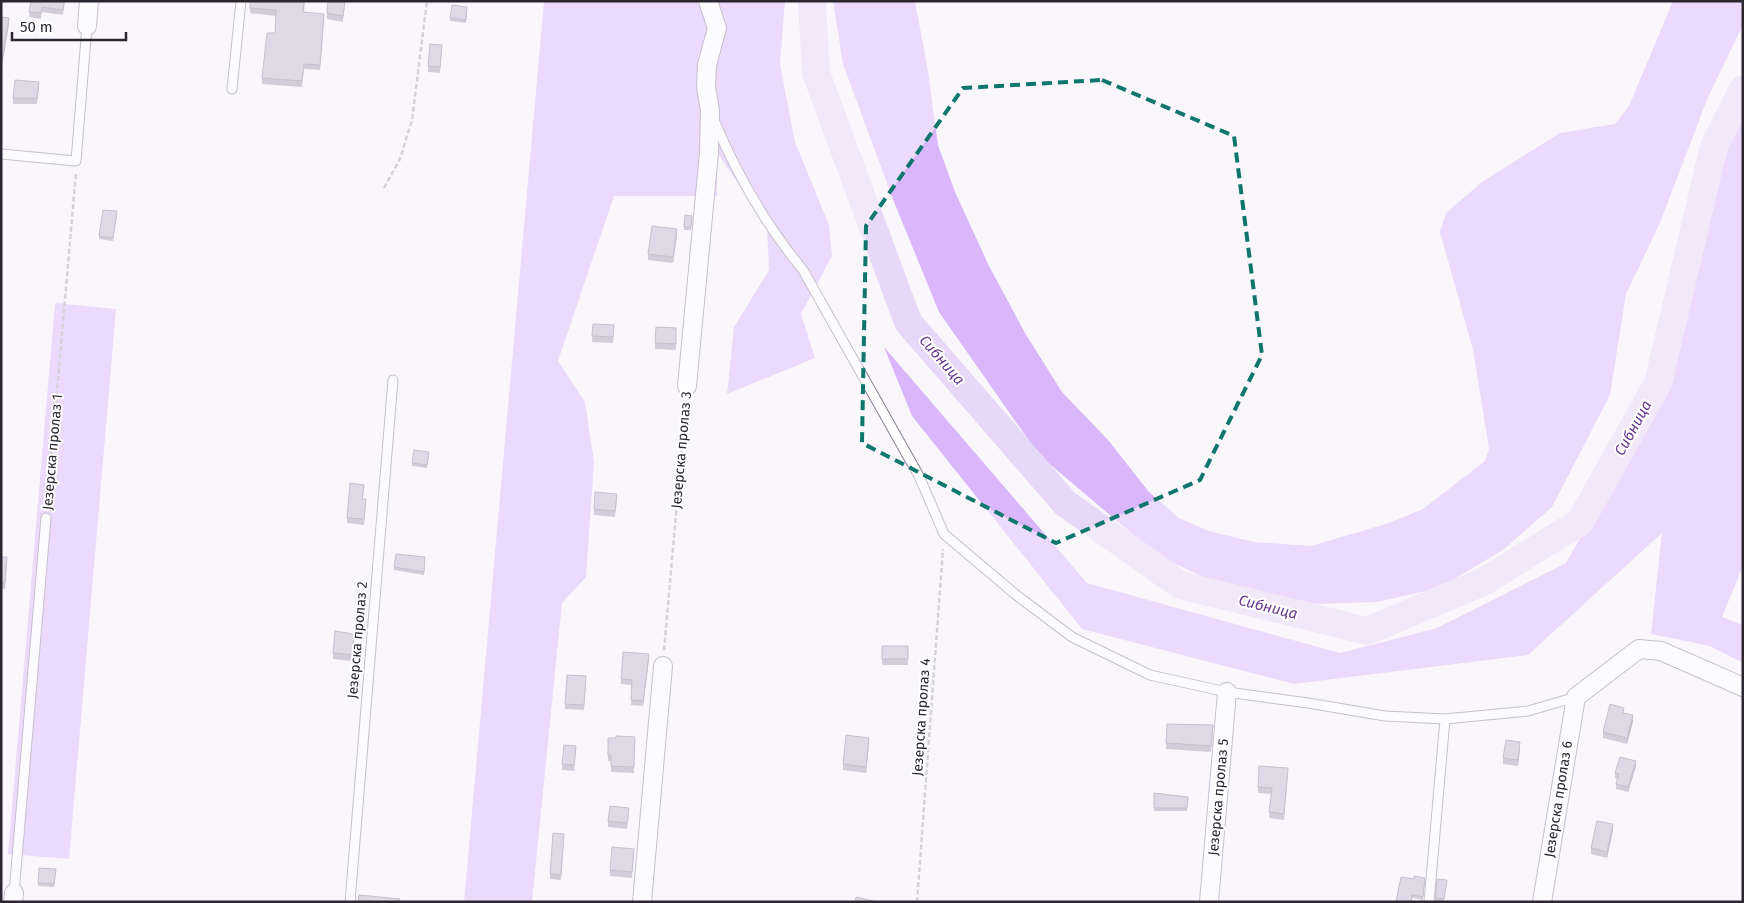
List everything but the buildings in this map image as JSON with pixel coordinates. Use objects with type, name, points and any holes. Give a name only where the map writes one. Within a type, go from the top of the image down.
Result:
[{"type":"street","points":[[87,26],[89,1]]},
{"type":"street","name":"Језерска пролаз 3","points":[[687,386],[708,153],[710,111],[706,87],[707,65],[717,28],[708,1]]},
{"type":"street","points":[[1576,697],[1639,648],[1661,651],[1743,687]]},
{"type":"street","points":[[642,902],[663,666]]},
{"type":"street","name":"Језерска пролаз 5","points":[[1210,902],[1227,692]]},
{"type":"street","name":"Језерска пролаз 6","points":[[1542,902],[1576,697]]},
{"type":"lane","points":[[232,89],[241,1]]},
{"type":"lane","points":[[1,154],[76,161],[87,26]]},
{"type":"lane","points":[[710,111],[727,152],[778,240],[802,270],[914,468],[944,534],[1015,594],[1072,637],[1150,675],[1227,692],[1385,716],[1445,718],[1528,711],[1576,697]]},
{"type":"lane","name":"Језерска пролаз 2","points":[[350,902],[392,380]]},
{"type":"lane","name":"Језерска пролаз 1","points":[[13,897],[46,518]]},
{"type":"lane","points":[[1430,902],[1445,718]]},
{"type":"path","points":[[384,188],[400,159],[412,120],[427,1]]},
{"type":"path","name":"Језерска пролаз 1","points":[[46,518],[76,161]]},
{"type":"path","name":"Језерска пролаз 3","points":[[663,666],[687,386]]},
{"type":"path","name":"Језерска пролаз 4","points":[[917,902],[944,534]]},
{"type":"highlighted area","points":[[1102,80],[1234,136],[1262,355],[1200,480],[1056,543],[862,443],[866,226],[963,88]]},
{"type":"shaded area","points":[[544,1],[785,1],[780,64],[795,142],[829,225],[832,256],[801,314],[815,358],[727,394],[734,327],[769,270],[767,227],[717,152],[717,196],[614,196],[558,361],[585,402],[594,462],[586,577],[562,603],[532,902],[464,902]]},
{"type":"shaded area","points":[[833,1],[915,1],[928,71],[938,145],[955,192],[989,266],[1025,333],[1062,392],[1109,441],[1148,491],[1179,518],[1209,531],[1254,542],[1311,546],[1389,523],[1423,509],[1485,461],[1489,449],[1473,350],[1440,232],[1446,213],[1482,182],[1560,133],[1615,124],[1629,106],[1673,1],[1743,1],[1743,25],[1708,97],[1660,223],[1626,294],[1610,395],[1552,507],[1503,550],[1439,588],[1377,602],[1314,604],[1207,579],[1157,555],[1039,455],[939,312],[892,197],[843,64]]},
{"type":"shaded area","points":[[1743,108],[1743,566],[1722,617],[1743,625],[1743,663],[1710,646],[1651,634],[1662,533],[1528,655],[1294,684],[1082,629],[912,416],[884,347],[1087,583],[1340,653],[1437,628],[1566,563],[1650,413],[1664,318]]},
{"type":"shaded area","points":[[55,303],[116,309],[69,859],[8,854]]},
{"type":"waterway","name":"Сибница","points":[[812,1],[816,73],[908,322],[1065,503],[1180,585],[1367,631],[1483,582],[1580,522],[1658,383],[1714,146],[1743,89]]}]
